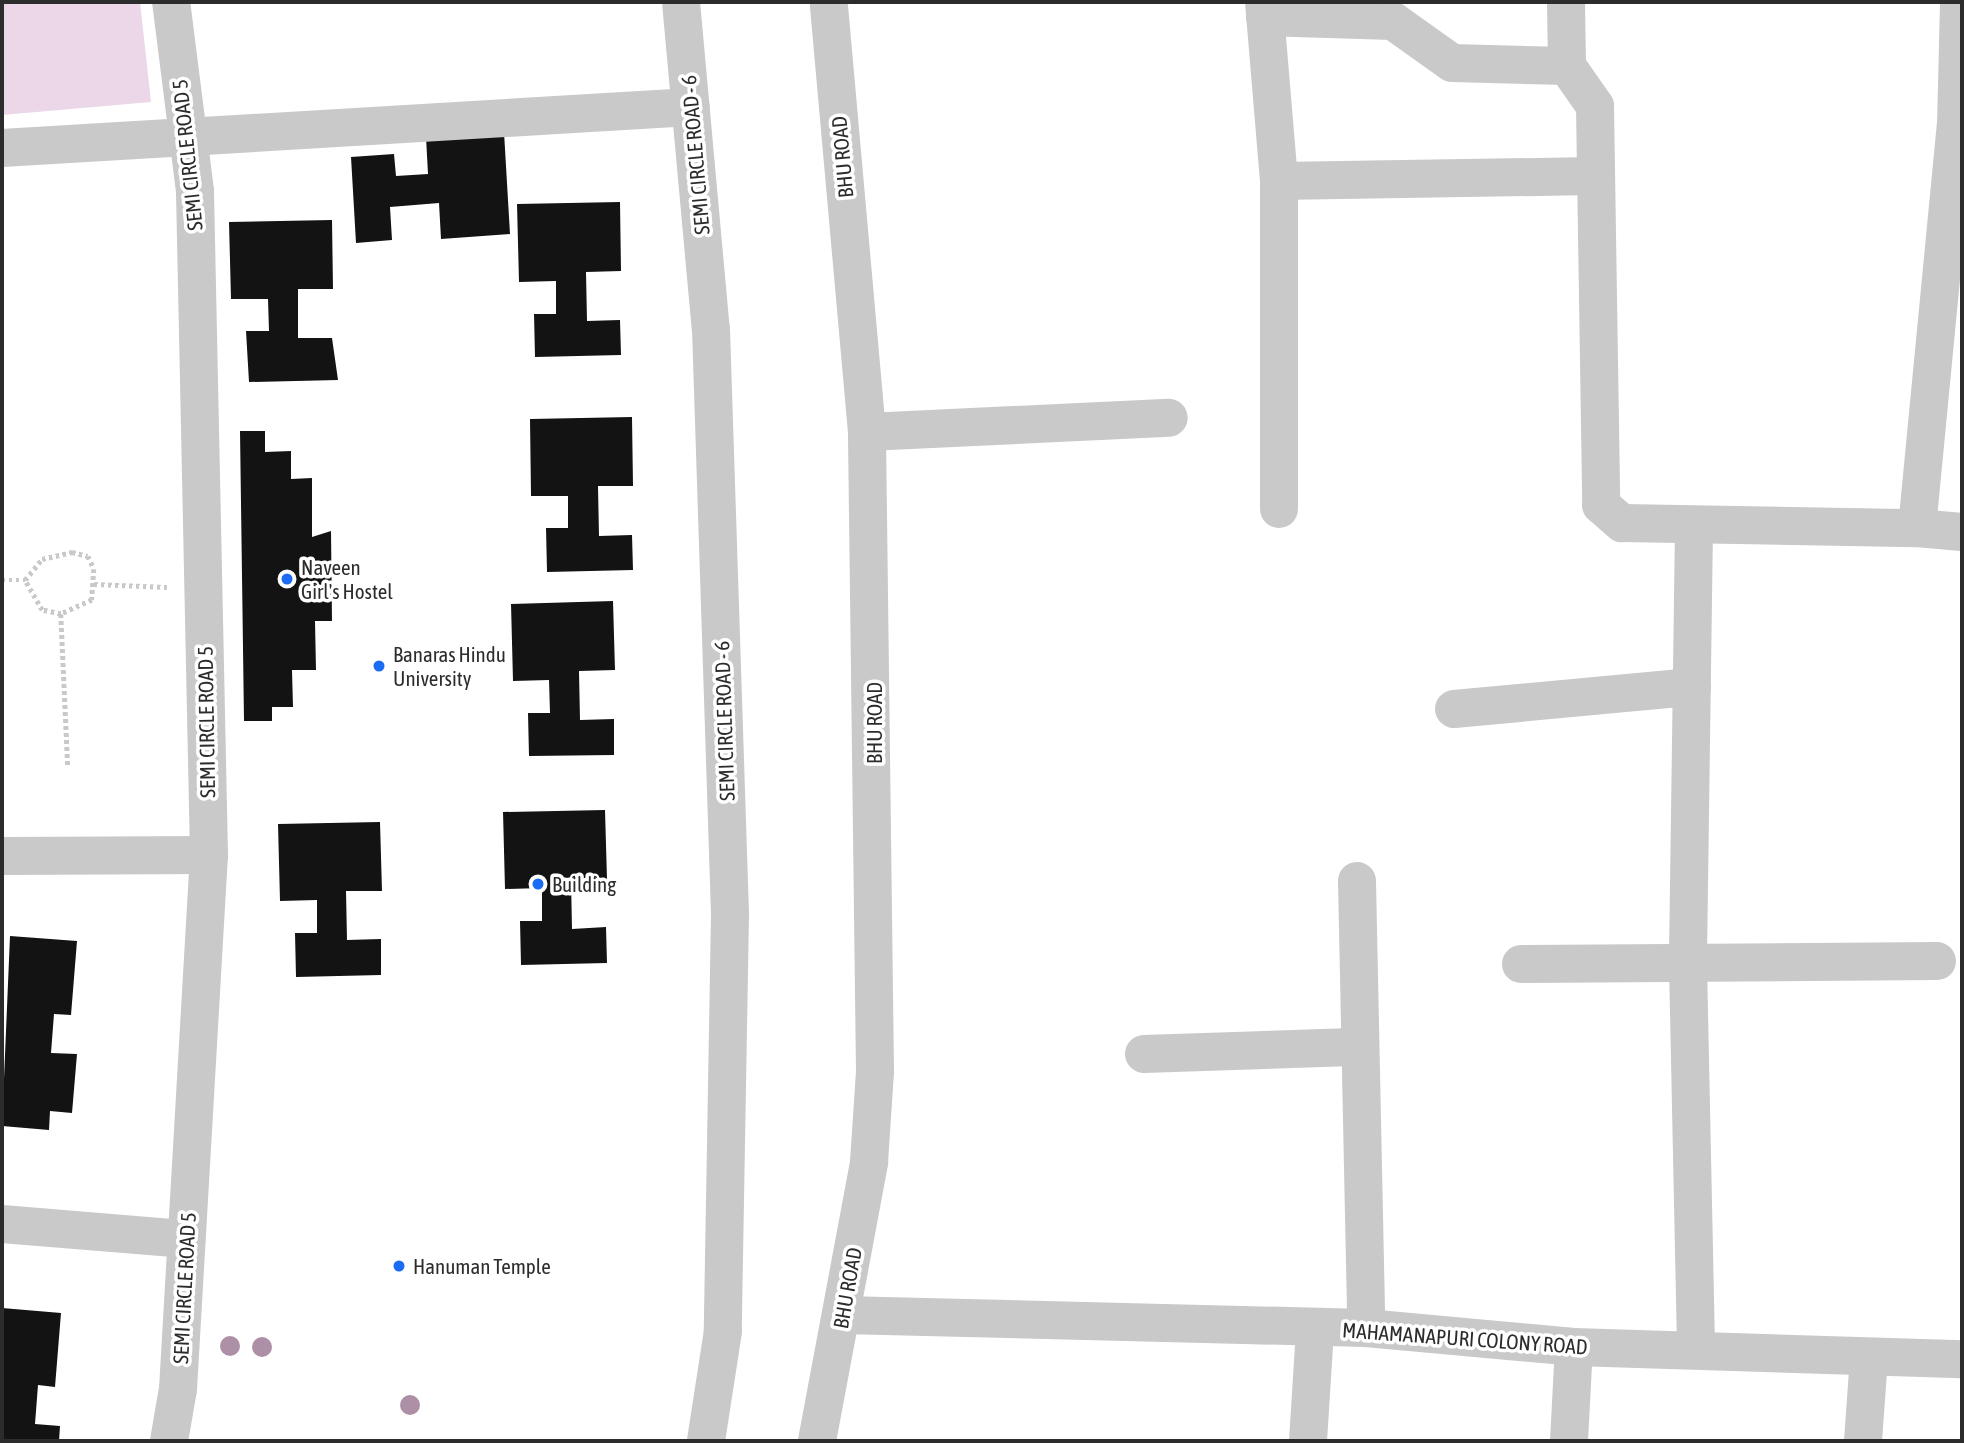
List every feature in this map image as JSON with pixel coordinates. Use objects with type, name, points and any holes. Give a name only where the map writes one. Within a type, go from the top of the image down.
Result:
[{"type":"street","name":"SEMI CIRCLE ROAD 5","points":[[169,1441],[178,1389],[209,855],[195,191],[171,2]]},
{"type":"street","name":"SEMI CIRCLE ROAD - 6","points":[[681,2],[711,329],[730,914],[723,1331],[705,1441]]},
{"type":"street","name":"BHU ROAD","points":[[817,1441],[843,1315],[869,1163],[876,1072],[867,432],[829,2]]},
{"type":"street","points":[[1566,2],[1567,66],[1595,106],[1597,491],[1601,505],[1622,523],[1694,527],[1917,528],[1962,532]]},
{"type":"street","points":[[1917,528],[1959,127],[1959,2]]},
{"type":"street","points":[[1279,509],[1279,181],[1264,9],[1393,21],[1452,63],[1567,66]]},
{"type":"street","points":[[2,148],[691,107]]},
{"type":"street","points":[[1279,181],[1594,176]]},
{"type":"street","points":[[867,432],[1169,418]]},
{"type":"street","points":[[1694,527],[1688,964],[1696,1349]]},
{"type":"street","points":[[1454,709],[1692,687]]},
{"type":"street","points":[[2,856],[209,855]]},
{"type":"street","points":[[1357,881],[1366,1328]]},
{"type":"street","points":[[1521,964],[1937,961]]},
{"type":"street","points":[[1144,1054],[1360,1047]]},
{"type":"street","points":[[2,1224],[186,1239]]},
{"type":"street","name":"MAHAMANAPURI COLONY ROAD","points":[[843,1315],[1315,1329],[1366,1328],[1574,1347],[1962,1359]]},
{"type":"street","points":[[1308,1441],[1315,1329]]},
{"type":"street","points":[[1569,1441],[1574,1347]]},
{"type":"street","points":[[1864,1441],[1869,1357]]},
{"type":"path","points":[[72,552],[88,556],[94,584],[92,600],[61,614],[42,610],[25,580],[42,559],[72,552]]},
{"type":"path","points":[[2,580],[25,580]]},
{"type":"path","points":[[94,584],[203,588]]},
{"type":"path","points":[[61,614],[68,767]]},
{"type":"shaded area","points":[[2,2],[140,2],[151,102],[2,115]]},
{"type":"building","points":[[504,132],[510,234],[441,239],[439,203],[390,207],[392,240],[356,243],[351,157],[394,154],[396,176],[428,174],[426,137]]},
{"type":"building","points":[[620,202],[621,271],[586,272],[587,321],[620,320],[621,355],[535,357],[534,314],[556,314],[556,281],[519,282],[517,204]]},
{"type":"building","points":[[332,220],[333,289],[298,289],[298,338],[332,338],[338,380],[249,382],[246,331],[269,331],[268,299],[231,299],[229,222]]},
{"type":"building","points":[[632,417],[633,486],[598,486],[599,536],[632,535],[633,570],[547,572],[546,528],[568,528],[568,496],[531,496],[530,419]]},
{"type":"building","name":"Naveen Girl's Hostel","points":[[240,431],[265,431],[265,452],[291,451],[291,479],[312,478],[312,537],[331,531],[332,621],[315,621],[316,670],[292,670],[293,707],[272,707],[272,721],[244,721]]},
{"type":"building","points":[[613,601],[615,670],[579,671],[580,720],[614,719],[614,755],[529,756],[528,713],[550,713],[549,680],[513,681],[511,604]]},
{"type":"building","name":"Building","points":[[605,810],[607,879],[571,879],[572,929],[606,927],[607,963],[521,965],[520,921],[542,921],[542,888],[505,889],[503,812]]},
{"type":"building","points":[[380,822],[382,891],[346,891],[347,940],[381,939],[381,975],[296,977],[295,933],[317,933],[317,900],[280,901],[278,824]]},
{"type":"building","points":[[10,936],[77,941],[71,1015],[54,1014],[51,1053],[77,1054],[72,1113],[50,1111],[49,1130],[2,1126]]},
{"type":"building","points":[[2,1308],[61,1313],[55,1387],[38,1385],[35,1424],[60,1426],[59,1441],[2,1441]]},
{"type":"place","name":"Naveen Girl's Hostel","points":[[287,579]]},
{"type":"place","name":"Banaras Hindu University","points":[[379,666]]},
{"type":"place","name":"Building","points":[[538,884]]},
{"type":"place","name":"Hanuman Temple","points":[[399,1266]]}]
